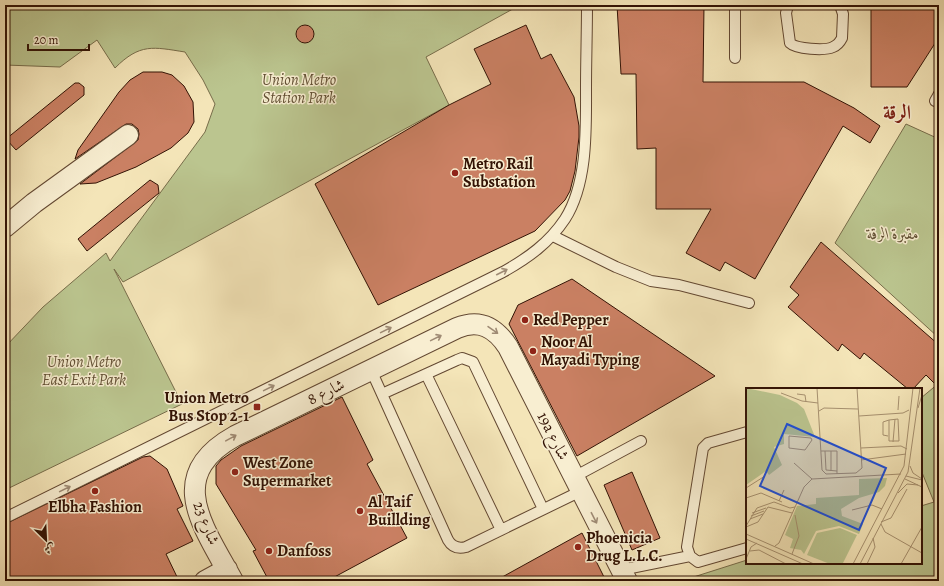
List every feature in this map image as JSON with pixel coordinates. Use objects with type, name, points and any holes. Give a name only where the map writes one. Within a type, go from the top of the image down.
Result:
[{"type":"street","points":[[5,227],[34,203],[128,135]]},
{"type":"street","name":"19a شارع","points":[[457,328],[466,324],[476,323],[495,331],[502,338],[624,576]]},
{"type":"street","name":"شارع 8","points":[[201,463],[222,443],[235,436],[457,328]]},
{"type":"street","name":"شارع 23","points":[[201,463],[195,482],[195,501],[202,520],[230,575]]},
{"type":"street","points":[[205,581],[230,575]]},
{"type":"lane","points":[[5,518],[503,272],[538,250],[553,236],[566,218],[575,198],[584,150],[587,5]]},
{"type":"lane","points":[[735,5],[735,58]]},
{"type":"lane","points":[[788,5],[786,13],[790,43],[796,48],[828,48],[834,47],[842,38],[843,14],[840,5]]},
{"type":"lane","points":[[553,236],[616,267],[651,281],[679,285],[749,303]]},
{"type":"lane","points":[[382,394],[462,358],[473,362],[543,509]]},
{"type":"lane","points":[[371,370],[450,544],[462,548],[543,509],[641,441]]},
{"type":"lane","points":[[426,374],[501,530]]},
{"type":"lane","points":[[746,432],[708,443],[703,448],[687,547],[690,556],[698,562],[703,562],[746,548]]},
{"type":"lane","points":[[624,576],[690,556]]},
{"type":"green space","name":"Union Metro Station Park","points":[[5,5],[520,5],[426,57],[449,105],[123,282],[114,269],[182,404],[5,490],[5,347],[43,307],[106,253],[110,261],[205,132],[215,104],[203,80],[185,52],[155,48],[147,49],[132,54],[115,68],[97,40],[60,67],[5,65]]},
{"type":"green space","name":"مقبرة الرقة","points":[[906,124],[939,139],[939,338],[835,243]]},
{"type":"green space","points":[[939,383],[939,581],[681,581],[746,560],[746,564],[922,564],[922,506],[934,502],[922,472],[922,397]]},
{"type":"building","points":[[617,5],[704,5],[703,82],[804,82],[854,108],[880,126],[870,143],[843,126],[755,279],[725,262],[720,271],[686,253],[711,209],[656,209],[656,148],[637,149],[636,74],[621,74]]},
{"type":"building","points":[[871,5],[939,5],[939,37],[907,87],[871,87]]},
{"type":"building","points":[[305,25],[311,28],[314,34],[311,40],[305,43],[299,40],[296,34],[299,28]]},
{"type":"building","name":"Metro Rail Substation","points":[[526,25],[541,59],[551,54],[574,97],[579,126],[579,137],[575,171],[570,191],[565,200],[535,231],[378,305],[315,184],[449,105],[491,84],[474,49]]},
{"type":"building","points":[[143,72],[162,72],[172,75],[184,86],[193,102],[194,122],[188,133],[171,148],[136,167],[96,183],[80,184],[138,140],[138,129],[132,124],[126,124],[75,159],[78,150],[119,92],[130,80]]},
{"type":"building","points":[[75,83],[79,83],[84,87],[84,95],[16,150],[6,139]]},
{"type":"building","points":[[150,180],[158,185],[159,193],[87,251],[78,239]]},
{"type":"building","points":[[821,242],[939,345],[939,388],[926,375],[914,388],[907,388],[864,353],[860,359],[842,344],[838,351],[788,307],[799,295],[790,287]]},
{"type":"building","points":[[572,279],[715,376],[577,456],[509,324],[518,305]]},
{"type":"building","points":[[342,397],[373,460],[367,464],[407,538],[327,581],[269,581],[253,551],[256,550],[216,484],[216,466],[221,460],[241,446]]},
{"type":"building","points":[[150,456],[167,469],[183,506],[177,509],[193,541],[166,554],[179,581],[5,581],[5,524],[143,457]]},
{"type":"building","points":[[632,472],[660,538],[632,550],[604,485]]},
{"type":"building","points":[[582,533],[606,581],[495,581]]},
{"type":"place","name":"Metro Rail Substation","points":[[455,173]]},
{"type":"place","name":"Red Pepper","points":[[525,320]]},
{"type":"place","name":"Noor Al Mayadi Typing","points":[[533,351]]},
{"type":"place","name":"Union Metro Bus Stop 2-1","points":[[257,407]]},
{"type":"place","name":"West Zone Supermarket","points":[[235,472]]},
{"type":"place","name":"Elbha Fashion","points":[[95,491]]},
{"type":"place","name":"Al Taif Buillding","points":[[360,511]]},
{"type":"place","name":"Phoenicia Drug L.L.C.","points":[[578,547]]},
{"type":"place","name":"Danfoss","points":[[269,551]]},
{"type":"district","name":"الرقة","points":[[897,112]]},
{"type":"park label","name":"Union Metro East Exit Park","points":[[84,371]]}]
